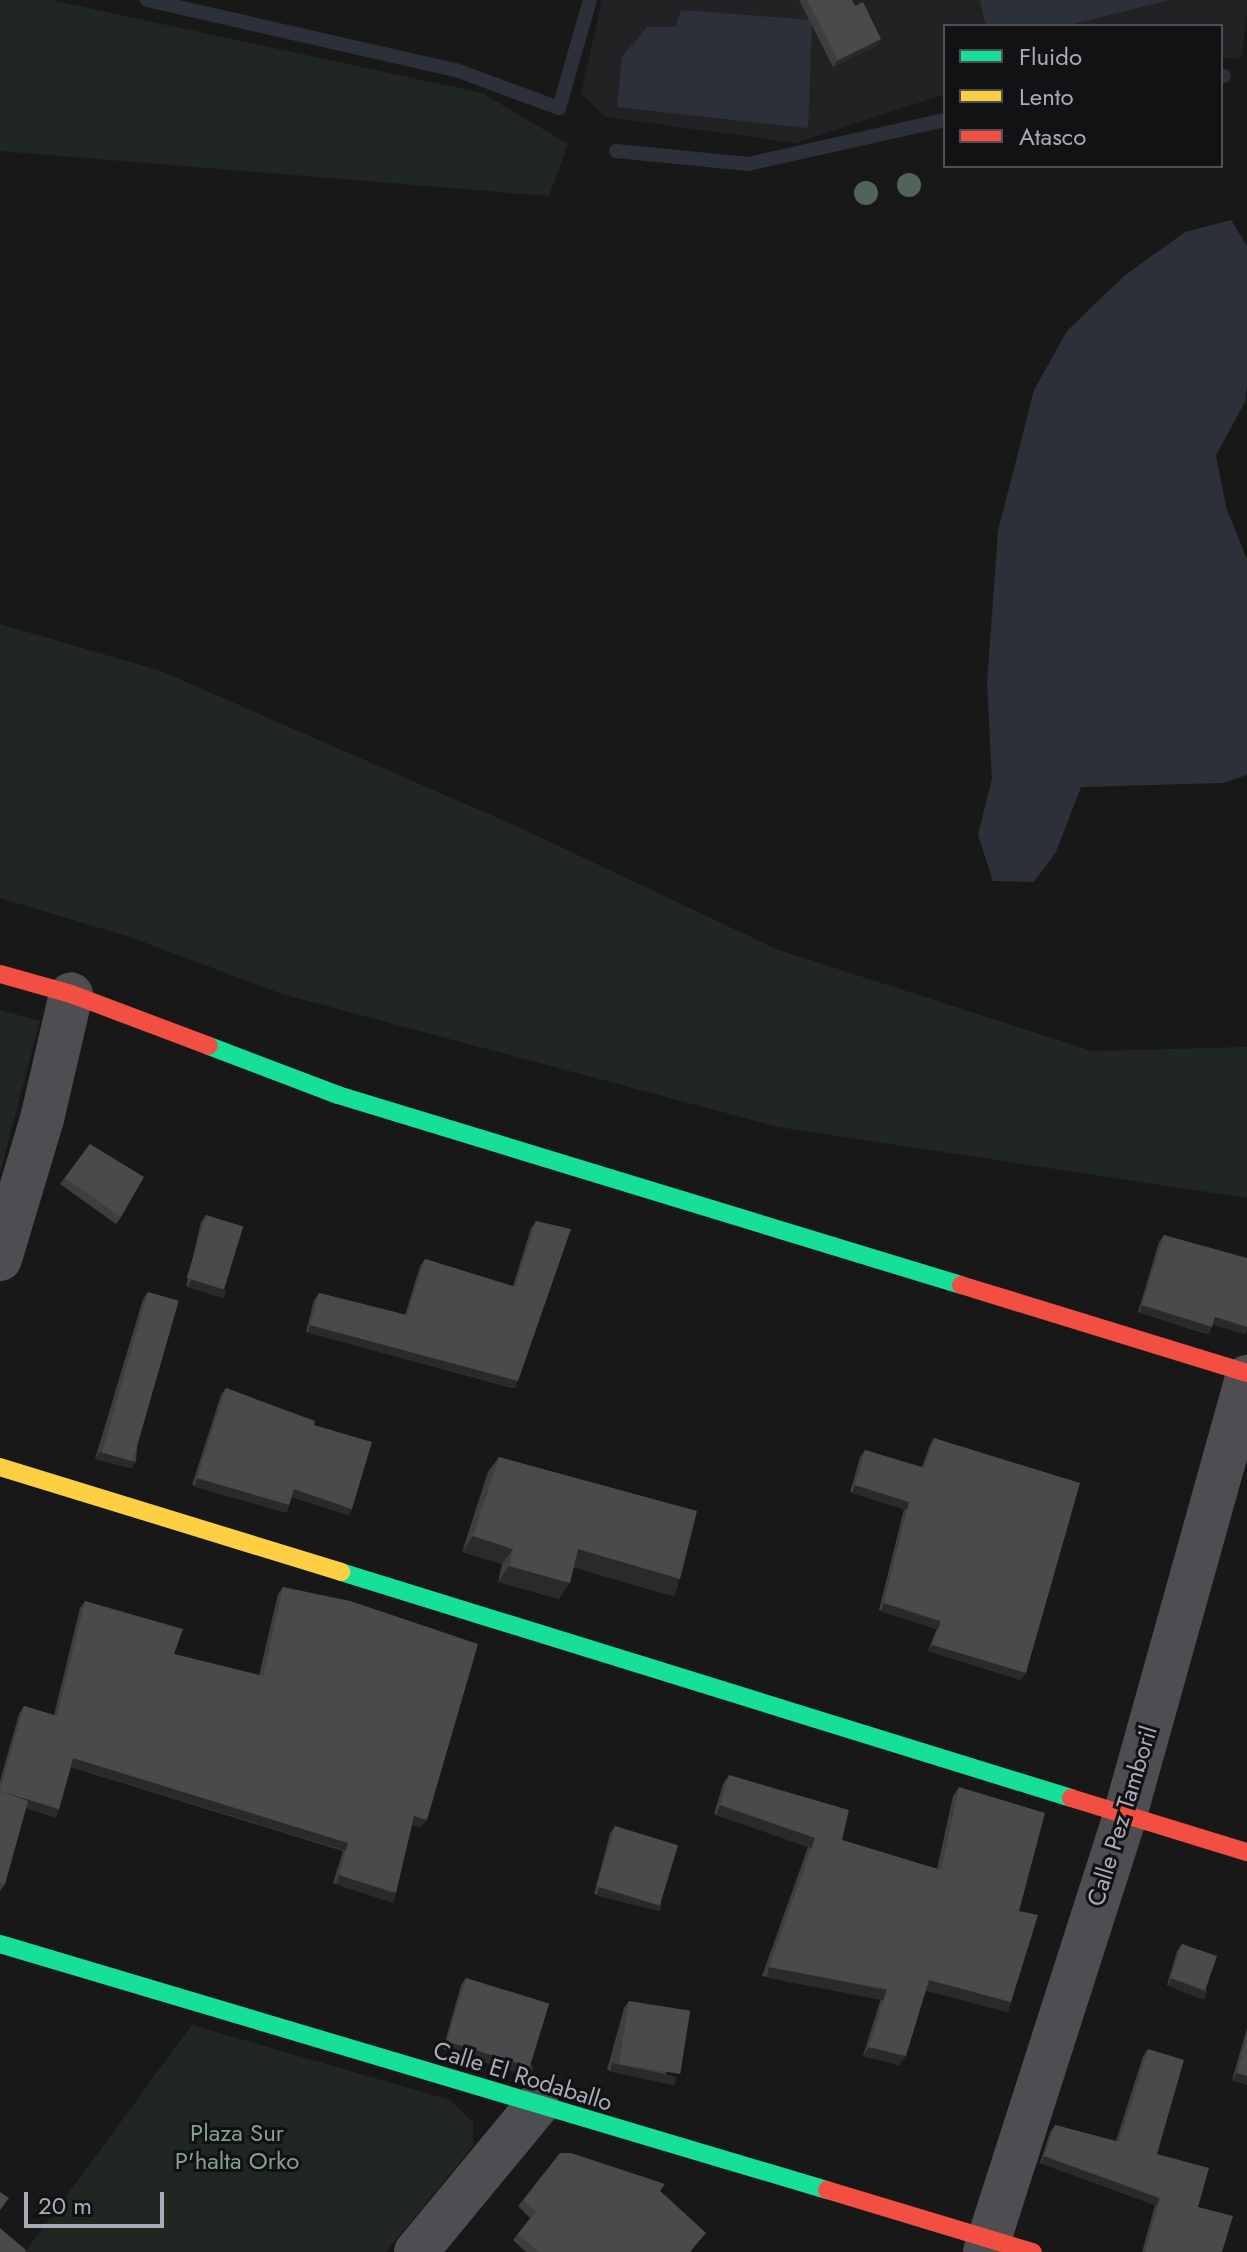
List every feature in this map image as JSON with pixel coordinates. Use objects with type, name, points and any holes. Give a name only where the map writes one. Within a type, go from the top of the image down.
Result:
[{"type":"street","points":[[0,974],[71,994],[338,1095],[1247,1375]]},
{"type":"street","points":[[0,1259],[42,1119],[71,994]]},
{"type":"street","name":"Calle Pez Tamboril","points":[[987,2245],[1125,1815],[1247,1375]]},
{"type":"street","points":[[0,1467],[1247,1852]]},
{"type":"street","name":"Calle El Rodaballo","points":[[0,1944],[537,2105],[987,2245],[1033,2252]]},
{"type":"street","points":[[416,2252],[537,2105]]},
{"type":"shaded area","points":[[602,0],[1247,0],[1241,59],[1223,57],[1223,24],[943,24],[943,95],[796,143],[606,117],[581,94]]},
{"type":"shaded area","points":[[980,0],[1170,0],[1074,24],[986,24]]},
{"type":"shaded area","points":[[681,10],[812,20],[808,128],[617,107],[622,57],[647,27],[676,27]]},
{"type":"shaded area","points":[[1231,220],[1247,246],[1247,384],[1245,402],[1216,455],[1226,507],[1247,560],[1247,775],[1222,783],[1081,787],[1056,852],[1034,882],[993,881],[978,835],[992,779],[987,684],[998,531],[1034,390],[1067,331],[1124,276],[1185,232]]},
{"type":"green space","points":[[0,0],[51,0],[482,93],[568,144],[549,196],[0,151]]},
{"type":"green space","points":[[0,624],[161,671],[527,831],[776,949],[1092,1051],[1247,1047],[1247,1198],[778,1127],[282,994],[130,937],[0,898]]},
{"type":"green space","points":[[0,1010],[40,1021],[0,1173]]},
{"type":"green space","name":"Plaza Sur P'halta Orko","points":[[192,2025],[450,2100],[473,2123],[473,2146],[386,2252],[25,2252]]},
{"type":"building","points":[[807,0],[852,0],[855,6],[863,2],[881,39],[838,60]]},
{"type":"building","points":[[90,1144],[144,1177],[121,1217],[65,1178]]},
{"type":"building","points":[[206,1215],[243,1226],[224,1290],[187,1278]]},
{"type":"building","points":[[536,1221],[571,1229],[518,1381],[310,1325],[319,1293],[407,1315],[425,1259],[515,1287]]},
{"type":"building","points":[[1164,1235],[1247,1258],[1247,1327],[1215,1317],[1212,1327],[1142,1305]]},
{"type":"building","points":[[148,1292],[179,1301],[133,1461],[102,1453]]},
{"type":"building","points":[[226,1388],[315,1421],[314,1425],[372,1442],[352,1509],[294,1489],[289,1505],[197,1478]]},
{"type":"building","points":[[934,1438],[1080,1483],[1026,1673],[933,1645],[941,1621],[884,1603],[909,1502],[855,1485],[865,1450],[924,1468]]},
{"type":"building","points":[[499,1457],[697,1511],[680,1579],[578,1549],[570,1583],[509,1566],[513,1549],[473,1536]]},
{"type":"building","points":[[283,1587],[350,1601],[478,1644],[427,1820],[414,1816],[396,1893],[339,1875],[348,1843],[73,1758],[59,1809],[0,1791],[24,1706],[57,1716],[85,1601],[183,1629],[174,1654],[263,1676]]},
{"type":"building","points":[[729,1775],[849,1810],[842,1840],[941,1870],[959,1787],[1045,1813],[1019,1911],[1038,1915],[1011,2002],[929,1980],[906,2056],[869,2047],[887,1989],[769,1967],[815,1838],[720,1805]]},
{"type":"building","points":[[0,1791],[28,1801],[5,1884],[0,1883]]},
{"type":"building","points":[[615,1826],[678,1845],[660,1906],[597,1886]]},
{"type":"building","points":[[1182,1944],[1217,1956],[1205,1990],[1170,1978]]},
{"type":"building","points":[[466,1978],[549,2003],[530,2067],[447,2041]]},
{"type":"building","points":[[629,2001],[690,2011],[680,2074],[619,2064]]},
{"type":"building","points":[[1247,2038],[1247,2076],[1237,2073]]},
{"type":"building","points":[[1148,2049],[1184,2060],[1157,2154],[1209,2168],[1198,2207],[1233,2216],[1222,2252],[1145,2252],[1160,2198],[1044,2156],[1055,2125],[1119,2142]]},
{"type":"building","points":[[560,2153],[571,2153],[665,2184],[660,2191],[706,2233],[690,2250],[692,2252],[539,2252],[518,2234],[536,2212],[523,2200]]},
{"type":"building","points":[[0,2192],[9,2198],[0,2210]]},
{"type":"building","points":[[0,2228],[26,2250],[25,2252],[0,2252]]},
{"type":"waterway","points":[[147,0],[456,70],[559,108],[590,0]]},
{"type":"waterway","points":[[616,151],[748,164],[943,120]]},
{"type":"traffic: fast","points":[[209,1046],[338,1095],[961,1285]]},
{"type":"traffic: fast","points":[[341,1572],[1071,1798]]},
{"type":"traffic: fast","points":[[0,1944],[827,2190]]},
{"type":"traffic: slow","points":[[0,1467],[341,1572]]},
{"type":"traffic: jam","points":[[0,974],[71,994],[209,1046]]},
{"type":"traffic: jam","points":[[961,1285],[1247,1373]]},
{"type":"traffic: jam","points":[[1071,1798],[1247,1852]]},
{"type":"traffic: jam","points":[[827,2190],[1033,2252]]}]
